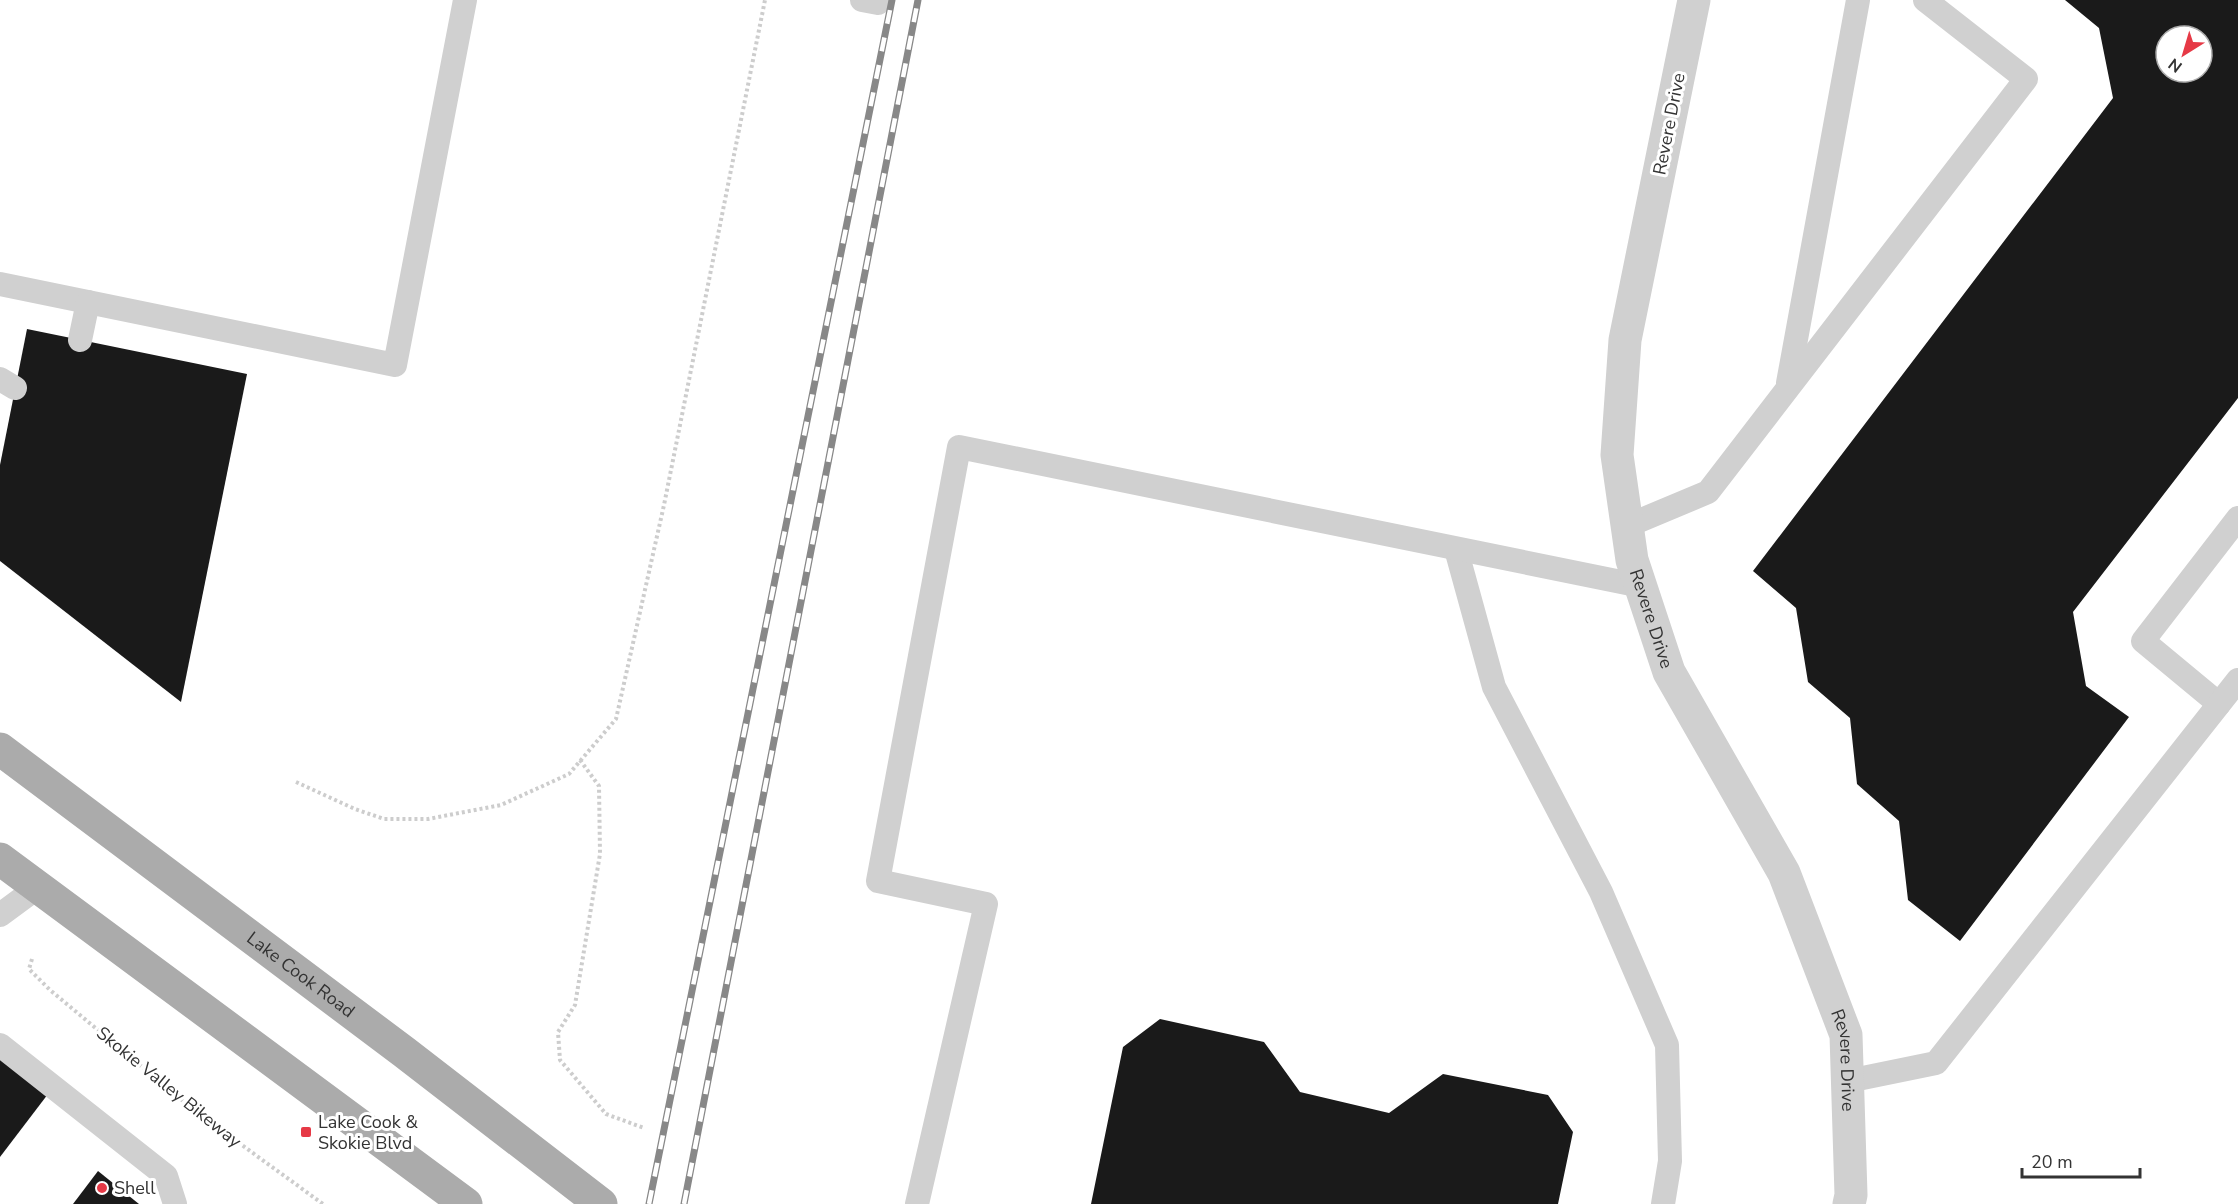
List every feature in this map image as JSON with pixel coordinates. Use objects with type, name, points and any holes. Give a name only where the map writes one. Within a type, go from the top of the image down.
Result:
[{"type":"main road","name":"Lake Cook Road","points":[[0,748],[404,1052],[601,1204]]},
{"type":"main road","points":[[0,859],[466,1204]]},
{"type":"street","name":"Revere Drive","points":[[1694,0],[1625,340],[1617,455],[1632,560],[1669,672],[1784,873],[1846,1035],[1851,1195],[1849,1204]]},
{"type":"lane","points":[[0,284],[395,365],[465,0]]},
{"type":"lane","points":[[1787,389],[1858,0]]},
{"type":"lane","points":[[1627,526],[1708,492],[2026,79],[1925,0]]},
{"type":"lane","points":[[80,340],[88,302]]},
{"type":"lane","points":[[917,1204],[986,904],[878,881],[958,447],[1641,586]]},
{"type":"lane","points":[[2219,704],[2143,641],[2238,518]]},
{"type":"lane","points":[[1455,549],[1494,687],[1601,892],[1667,1045],[1670,1161],[1663,1204]]},
{"type":"lane","points":[[1848,1081],[1936,1063],[2238,680]]},
{"type":"lane","points":[[0,915],[38,887]]},
{"type":"lane","points":[[0,1045],[166,1176],[175,1204]]},
{"type":"path","points":[[296,783],[384,819],[428,819],[501,805],[569,774],[616,719],[664,505],[765,0]]},
{"type":"path","points":[[580,760],[599,786],[600,854],[575,1005],[558,1032],[560,1060],[606,1113],[644,1128]]},
{"type":"path","name":"Skokie Valley Bikeway","points":[[32,959],[29,969],[50,990],[195,1111],[323,1204]]},
{"type":"building","points":[[2065,0],[2238,0],[2238,398],[2073,612],[2086,686],[2129,717],[1960,941],[1908,900],[1899,821],[1857,784],[1850,718],[1808,682],[1796,608],[1753,571],[2113,98],[2099,28]]},
{"type":"building","points":[[27,329],[247,374],[181,702],[0,561],[0,465]]},
{"type":"building","points":[[1160,1019],[1264,1042],[1300,1092],[1389,1113],[1443,1074],[1548,1095],[1573,1132],[1558,1204],[1091,1204],[1123,1047]]},
{"type":"building","points":[[0,1055],[48,1094],[0,1157]]},
{"type":"building","name":"Shell","points":[[98,1171],[139,1204],[73,1204]]},
{"type":"railway","points":[[649,1204],[892,0]]},
{"type":"railway","points":[[684,1204],[918,0]]},
{"type":"place","name":"Lake Cook & Skokie Blvd","points":[[306,1132]]},
{"type":"place","name":"Shell","points":[[102,1188]]}]
